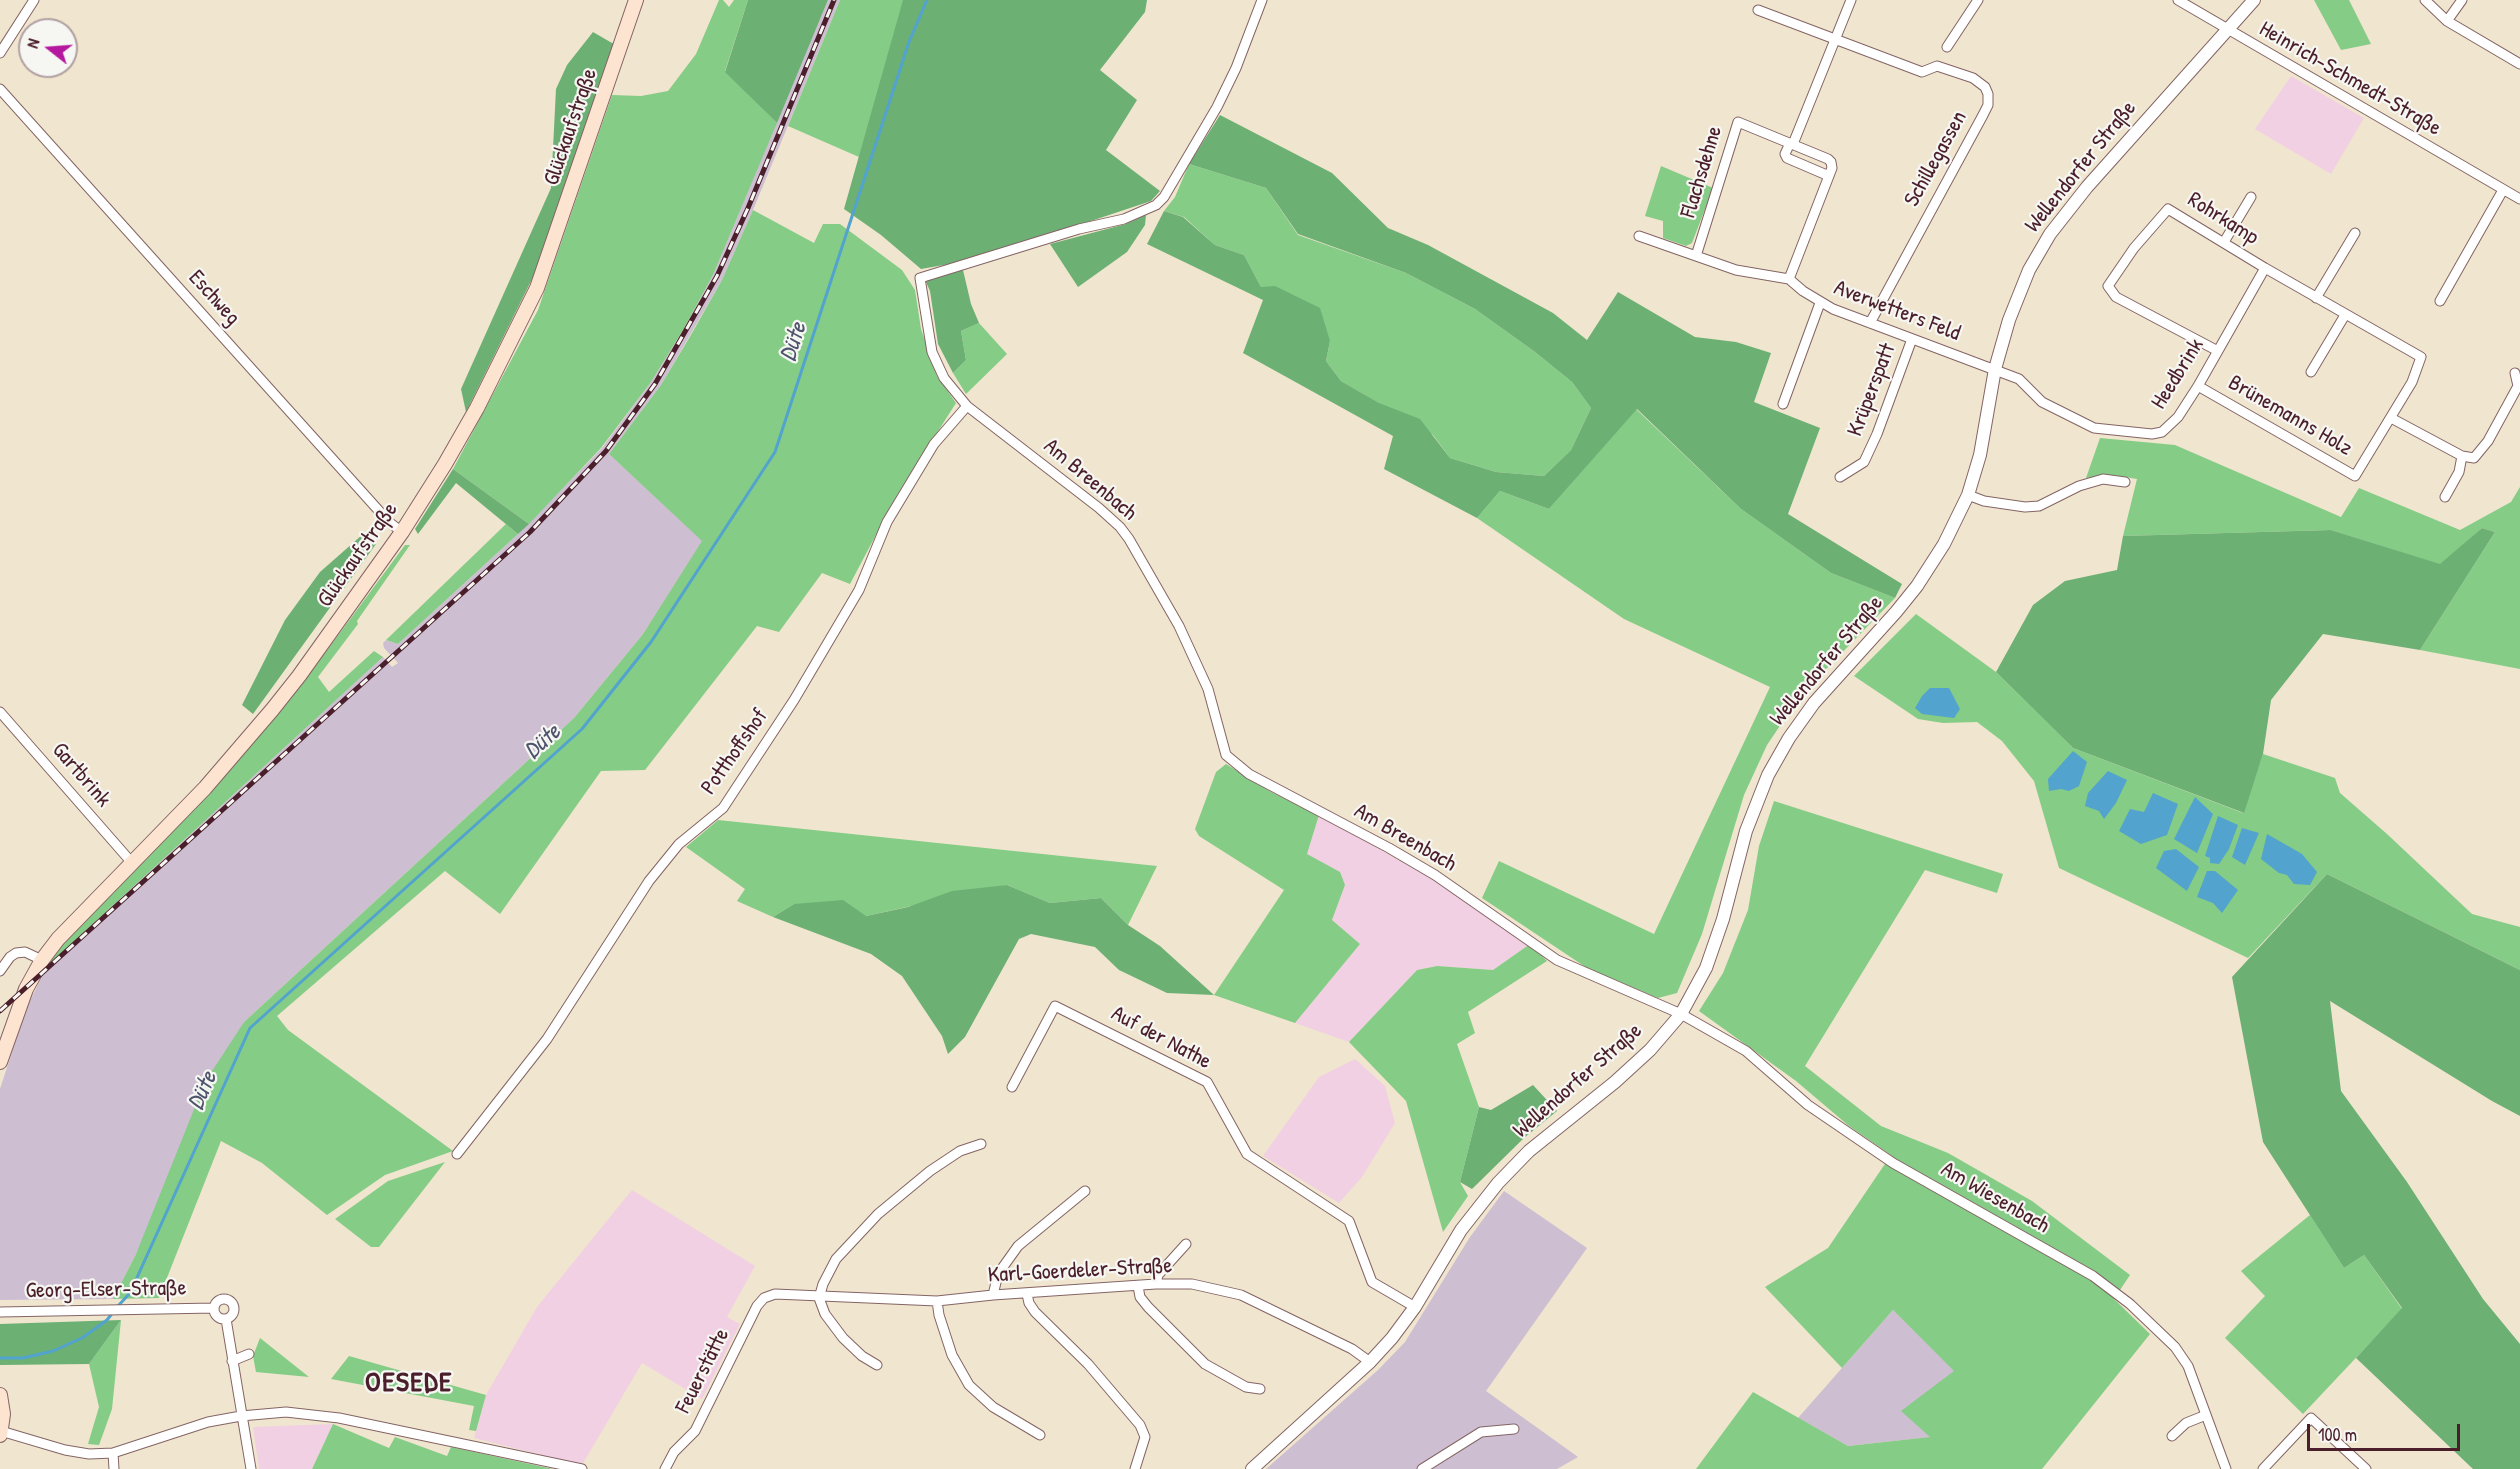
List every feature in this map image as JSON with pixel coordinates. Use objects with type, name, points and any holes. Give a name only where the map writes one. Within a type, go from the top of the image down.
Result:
[{"type":"main road","name":"Glückaufstraße","points":[[0,1062],[26,989],[42,960],[58,939],[205,788],[299,676],[402,532],[477,408],[537,288],[636,0]]},
{"type":"main road","points":[[0,1395],[3,1413],[0,1433]]},
{"type":"street","points":[[0,54],[34,0]]},
{"type":"street","name":"Am Breenbach","points":[[1262,0],[1236,68],[1217,107],[1164,197],[1156,205],[1125,219],[1079,229],[920,278],[933,352],[945,378],[967,406],[1120,526],[1179,626],[1194,657],[1208,689],[1226,755],[1249,774],[1283,794],[1379,842],[1423,868],[1557,960],[1682,1014]]},
{"type":"street","points":[[1829,176],[1787,158],[1785,154],[1836,40],[1851,0]]},
{"type":"street","points":[[1947,47],[1978,0]]},
{"type":"street","name":"Heinrich-Schmedt-Straße","points":[[2178,0],[2520,199]]},
{"type":"street","name":"Wellendorfer Straße","points":[[1252,1469],[1370,1362],[1415,1307],[1461,1230],[1498,1183],[1529,1151],[1615,1082],[1650,1050],[1682,1014],[1706,968],[1723,919],[1746,831],[1768,775],[1789,738],[1814,703],[1917,586],[1944,544],[1968,495],[1980,455],[1995,369],[2014,306],[2029,270],[2050,234],[2086,187],[2254,0]]},
{"type":"street","points":[[2425,0],[2447,21],[2520,64]]},
{"type":"street","points":[[2447,21],[2462,0]]},
{"type":"street","name":"Schillegassen","points":[[1758,10],[1922,72],[1937,66],[1973,78],[1984,87],[1988,94],[1988,105],[1870,323]]},
{"type":"street","name":"Eschweg","points":[[0,89],[389,522],[402,532]]},
{"type":"street","name":"Flachsdehne","points":[[1696,256],[1738,122],[1791,143]]},
{"type":"street","points":[[1639,236],[1737,270],[1789,279],[1832,168],[1828,159],[1791,143]]},
{"type":"street","points":[[2440,301],[2503,190]]},
{"type":"street","points":[[2224,242],[2251,197]]},
{"type":"street","name":"Rohrkamp","points":[[2217,350],[2116,297],[2108,286],[2134,248],[2168,209],[2265,268]]},
{"type":"street","points":[[2316,298],[2355,232]]},
{"type":"street","name":"Heedbrink","points":[[1995,369],[2019,379],[2042,402],[2094,428],[2152,434],[2162,432],[2178,417],[2198,386],[2265,268]]},
{"type":"street","name":"Brünemanns Holz","points":[[2198,386],[2355,476],[2412,382],[2421,357],[2265,268]]},
{"type":"street","name":"Averwetters Feld","points":[[1789,279],[1820,303],[1995,369]]},
{"type":"street","points":[[1783,404],[1820,303]]},
{"type":"street","points":[[2311,372],[2345,315]]},
{"type":"street","name":"Krüperspatt","points":[[1840,477],[1864,462],[1877,434],[1912,339]]},
{"type":"street","points":[[2391,418],[2462,456],[2474,458],[2488,441],[2518,386],[2515,373]]},
{"type":"street","name":"Potthoffshof","points":[[457,1154],[547,1040],[649,881],[679,844],[723,808],[794,700],[859,590],[887,522],[934,444],[967,406]]},
{"type":"street","points":[[2445,497],[2459,472],[2462,456]]},
{"type":"street","points":[[1968,495],[1984,501],[2039,507],[2079,486],[2103,479],[2125,482]]},
{"type":"street","name":"Gartbrink","points":[[0,712],[133,864]]},
{"type":"street","points":[[0,971],[16,953],[33,954],[42,960]]},
{"type":"street","name":"Auf der Nathe","points":[[1012,1088],[1055,1006],[1207,1082],[1247,1154],[1349,1221],[1372,1282],[1415,1307]]},
{"type":"street","name":"Am Wiesenbach","points":[[1682,1014],[1746,1051],[1808,1105],[1893,1163],[2102,1283],[2130,1304],[2175,1347],[2188,1366],[2226,1469]]},
{"type":"street","points":[[877,1365],[862,1356],[843,1338],[825,1314],[819,1298],[823,1284],[836,1259],[878,1214],[930,1171],[960,1151],[981,1144]]},
{"type":"street","points":[[993,1295],[998,1274],[1018,1246],[1085,1191]]},
{"type":"street","points":[[1156,1284],[1158,1275],[1186,1244]]},
{"type":"street","name":"Karl-Goerdeler-Straße","points":[[775,1294],[819,1298],[937,1301],[1156,1284],[1192,1284],[1241,1295],[1352,1349],[1370,1362]]},
{"type":"street","points":[[1138,1286],[1140,1297],[1148,1307],[1205,1364],[1246,1387],[1260,1389]]},
{"type":"street","name":"Feuerstätte","points":[[665,1469],[674,1452],[695,1431],[757,1306],[764,1298],[775,1294]]},
{"type":"street","points":[[1027,1294],[1029,1303],[1035,1312],[1089,1364],[1140,1425],[1145,1437],[1135,1469]]},
{"type":"street","points":[[220,1299],[230,1300],[234,1306],[234,1313],[226,1319],[217,1317],[214,1308],[220,1299]]},
{"type":"street","points":[[937,1301],[939,1315],[952,1355],[969,1384],[993,1407],[1040,1435]]},
{"type":"street","name":"Georg-Elser-Straße","points":[[0,1312],[214,1308]]},
{"type":"street","points":[[226,1319],[251,1469]]},
{"type":"street","points":[[232,1361],[249,1354]]},
{"type":"street","points":[[0,1433],[65,1450],[89,1454],[113,1453],[188,1427],[241,1416],[286,1412],[339,1418],[582,1469]]},
{"type":"street","points":[[2172,1436],[2186,1423],[2206,1414]]},
{"type":"street","points":[[2263,1469],[2311,1418],[2366,1469]]},
{"type":"street","points":[[1422,1469],[1481,1432],[1514,1429]]},
{"type":"street","points":[[113,1453],[114,1469]]},
{"type":"shaded area","points":[[828,0],[840,0],[722,280],[661,385],[609,454],[703,541],[643,634],[574,718],[244,1022],[113,1299],[0,1300],[0,1089],[26,1009],[47,966],[383,657],[392,667],[398,663],[384,648],[383,643],[386,640],[398,644],[518,534],[602,448],[651,382],[713,275]]},
{"type":"shaded area","points":[[2291,76],[2364,118],[2331,174],[2255,129]]},
{"type":"shaded area","points":[[1319,815],[1467,899],[1530,944],[1493,970],[1437,966],[1417,970],[1349,1042],[1295,1023],[1360,944],[1332,920],[1345,885],[1307,854]]},
{"type":"shaded area","points":[[1355,1059],[1385,1086],[1395,1123],[1362,1177],[1339,1203],[1263,1156],[1319,1077]]},
{"type":"shaded area","points":[[632,1190],[755,1266],[727,1317],[740,1324],[702,1399],[642,1363],[582,1465],[474,1438],[486,1395],[537,1307]]},
{"type":"shaded area","points":[[1504,1191],[1587,1248],[1486,1391],[1578,1457],[1557,1469],[1266,1469],[1378,1370],[1405,1342],[1470,1237]]},
{"type":"shaded area","points":[[1893,1310],[1955,1371],[1931,1437],[1848,1446],[1798,1418]]},
{"type":"shaded area","points":[[333,1424],[312,1469],[259,1469],[253,1427]]},
{"type":"green space","points":[[719,0],[723,0],[729,7],[734,0],[748,0],[725,71],[777,123],[713,275],[651,382],[601,448],[529,524],[453,469],[538,310],[612,95],[641,96],[668,91],[696,54]]},
{"type":"green space","points":[[748,0],[828,0],[777,123],[725,72]]},
{"type":"green space","points":[[840,0],[903,0],[859,157],[788,126]]},
{"type":"green space","points":[[903,0],[1147,0],[1145,12],[1100,70],[1137,100],[1106,150],[1160,191],[1151,201],[1046,236],[961,262],[921,269],[881,235],[844,209]]},
{"type":"green space","points":[[2314,0],[2349,0],[2371,44],[2341,50]]},
{"type":"green space","points":[[593,32],[612,43],[622,44],[571,172],[536,271],[466,412],[461,389],[551,188],[556,89],[567,65]]},
{"type":"green space","points":[[1220,115],[1332,173],[1388,228],[1428,245],[1553,313],[1587,340],[1618,292],[1695,337],[1736,342],[1771,353],[1754,402],[1820,428],[1788,514],[1902,584],[1895,598],[1831,573],[1741,509],[1637,409],[1549,509],[1500,491],[1477,518],[1384,469],[1393,436],[1243,353],[1263,300],[1147,244],[1164,211],[1183,217],[1215,245],[1244,255],[1261,287],[1275,286],[1320,308],[1330,341],[1326,361],[1341,381],[1379,403],[1420,419],[1450,458],[1496,472],[1544,476],[1571,450],[1591,408],[1572,382],[1475,309],[1406,273],[1298,234],[1266,188],[1189,164]]},
{"type":"green space","points":[[1189,164],[1266,188],[1298,235],[1406,273],[1475,309],[1535,352],[1572,382],[1591,408],[1571,450],[1544,476],[1496,472],[1450,458],[1433,435],[1341,381],[1326,361],[1330,341],[1261,287],[1244,255],[1215,245],[1184,217],[1164,211],[1175,197]]},
{"type":"green space","points":[[1661,166],[1713,188],[1692,243],[1686,246],[1663,238],[1663,221],[1645,216]]},
{"type":"green space","points":[[753,210],[814,243],[823,224],[840,224],[902,270],[915,290],[921,329],[937,376],[956,403],[896,497],[850,584],[822,573],[779,632],[757,626],[645,770],[601,771],[500,914],[445,871],[277,1016],[288,1030],[453,1151],[385,1175],[327,1215],[262,1163],[221,1141],[159,1298],[113,1299],[136,1254],[205,1082],[244,1022],[574,718],[643,634],[702,541],[609,454],[661,385],[692,333],[722,280]]},
{"type":"green space","points":[[1146,215],[1145,225],[1127,252],[1078,287],[1050,244],[1126,224]]},
{"type":"green space","points":[[963,270],[971,304],[979,323],[961,331],[966,360],[953,373],[938,344],[930,291],[925,280]]},
{"type":"green space","points":[[979,323],[1007,354],[966,394],[953,373],[966,360],[961,331]]},
{"type":"green space","points":[[1636,409],[1741,509],[1831,573],[1895,598],[1800,696],[1767,745],[1744,795],[1702,934],[1677,993],[1658,998],[1587,968],[1482,898],[1499,861],[1654,934],[1770,687],[1624,619],[1477,518],[1500,491],[1549,509]]},
{"type":"green space","points":[[2100,438],[2175,445],[2341,517],[2359,488],[2460,530],[2511,502],[2520,487],[2520,669],[2420,650],[2495,532],[2482,528],[2441,565],[2331,530],[2123,536],[2137,479],[2112,475],[2086,478]]},
{"type":"green space","points":[[453,469],[529,524],[518,534],[456,483],[418,534],[415,529]]},
{"type":"green space","points":[[506,524],[518,534],[398,644],[386,640]]},
{"type":"green space","points":[[2482,528],[2495,532],[2420,650],[2323,634],[2271,700],[2263,754],[2244,813],[2073,748],[1996,672],[2033,605],[2065,581],[2117,570],[2123,536],[2331,530],[2440,564]]},
{"type":"green space","points":[[362,535],[376,544],[253,714],[242,705],[285,620],[320,572]]},
{"type":"green space","points":[[405,545],[410,545],[357,621],[358,624],[318,677],[329,692],[374,651],[383,657],[47,966],[55,952],[210,793],[277,715]]},
{"type":"green space","points":[[1916,614],[1996,672],[2073,748],[2243,813],[2263,754],[2335,778],[2340,793],[2472,914],[2520,927],[2520,970],[2327,874],[2248,958],[2059,868],[2034,781],[2002,741],[1977,722],[1943,723],[1918,719],[1854,676]]},
{"type":"green space","points":[[1226,764],[1271,792],[1319,815],[1307,854],[1340,872],[1345,885],[1332,920],[1360,944],[1295,1023],[1214,995],[1284,890],[1199,836],[1195,829],[1216,772]]},
{"type":"green space","points":[[1774,801],[2003,874],[1997,893],[1925,870],[1805,1066],[1881,1126],[1948,1153],[2032,1201],[2130,1275],[2114,1299],[2150,1334],[2042,1469],[1696,1469],[1753,1392],[1848,1446],[1930,1437],[1901,1411],[1954,1371],[1893,1310],[1842,1368],[1765,1287],[1828,1248],[1891,1155],[1849,1126],[1796,1081],[1699,1011],[1723,973],[1748,910],[1759,846]]},
{"type":"green space","points":[[718,820],[1157,866],[1128,925],[1101,898],[1050,903],[1007,885],[866,916],[794,904],[773,917],[737,901],[745,889],[686,847]]},
{"type":"green space","points":[[2327,874],[2520,970],[2520,1116],[2330,1001],[2341,1091],[2407,1182],[2483,1299],[2520,1344],[2520,1469],[2473,1469],[2356,1358],[2402,1308],[2364,1255],[2344,1268],[2263,1142],[2232,977]]},
{"type":"green space","points":[[1007,885],[1050,903],[1101,898],[1128,925],[1160,946],[1214,995],[1167,993],[1119,970],[1095,947],[1031,934],[1019,939],[965,1037],[948,1054],[942,1036],[902,976],[871,954],[773,917],[794,904],[843,900],[866,916],[908,907],[952,891]]},
{"type":"green space","points":[[1530,944],[1547,961],[1468,1012],[1475,1033],[1457,1044],[1479,1107],[1460,1182],[1468,1196],[1443,1232],[1406,1101],[1349,1042],[1417,970],[1437,966],[1493,970]]},
{"type":"green space","points":[[1533,1085],[1557,1111],[1524,1138],[1472,1189],[1460,1182],[1479,1107],[1491,1110]]},
{"type":"green space","points":[[445,1162],[379,1247],[371,1247],[335,1219],[388,1181]]},
{"type":"green space","points":[[2310,1215],[2344,1268],[2364,1255],[2402,1309],[2303,1414],[2225,1338],[2265,1296],[2241,1271]]},
{"type":"green space","points":[[121,1320],[112,1409],[99,1445],[88,1444],[99,1407],[89,1364]]},
{"type":"green space","points":[[121,1320],[89,1364],[0,1365],[0,1324]]},
{"type":"green space","points":[[260,1338],[309,1377],[256,1372],[253,1356]]},
{"type":"green space","points":[[349,1356],[486,1395],[476,1431],[469,1430],[474,1406],[331,1379]]},
{"type":"green space","points":[[333,1424],[389,1448],[395,1437],[447,1456],[451,1447],[553,1469],[312,1469]]},
{"type":"water","points":[[1930,688],[1949,688],[1960,709],[1954,718],[1922,714],[1915,708]]},
{"type":"water","points":[[2073,751],[2087,762],[2079,786],[2069,791],[2061,789],[2049,791],[2048,779]]},
{"type":"water","points":[[2108,771],[2127,780],[2116,803],[2104,819],[2099,811],[2085,806],[2088,793]]},
{"type":"water","points":[[2153,793],[2178,804],[2167,835],[2141,844],[2119,831],[2130,809],[2144,812]]},
{"type":"water","points":[[2195,797],[2213,814],[2197,853],[2174,839]]},
{"type":"water","points":[[2218,816],[2238,825],[2229,849],[2219,864],[2210,863],[2210,858],[2205,856]]},
{"type":"water","points":[[2242,828],[2259,833],[2245,865],[2232,857]]},
{"type":"water","points":[[2267,834],[2302,854],[2317,872],[2310,885],[2294,884],[2287,875],[2279,873],[2261,859]]},
{"type":"water","points":[[2176,849],[2199,867],[2187,891],[2156,868],[2164,851]]},
{"type":"water","points":[[2207,871],[2215,871],[2238,890],[2222,913],[2213,903],[2197,897]]},
{"type":"waterway","name":"Düte","points":[[118,1306],[130,1293],[250,1028],[582,729],[651,642],[775,452],[909,42],[927,0]]},
{"type":"waterway","name":"Düte","points":[[0,1358],[23,1358],[53,1351],[82,1338],[107,1320],[114,1311]]},
{"type":"railway","points":[[0,1011],[530,532],[606,451],[655,384],[717,276],[748,208],[834,0]]},
{"type":"district","name":"OESEDE","points":[[409,1384]]}]
